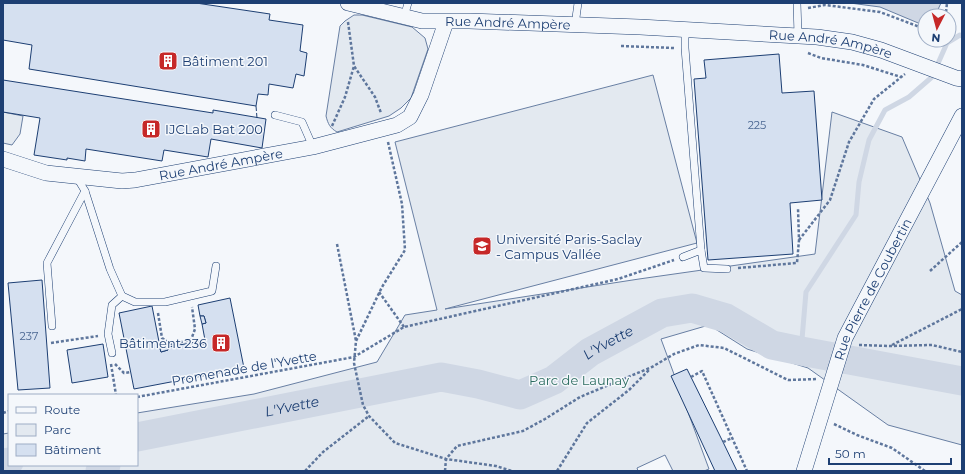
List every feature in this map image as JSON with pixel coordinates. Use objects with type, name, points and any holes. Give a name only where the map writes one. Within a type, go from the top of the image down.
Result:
[{"type":"street","points":[[348,3],[406,10],[422,21],[446,22]]},
{"type":"street","name":"Rue André Ampère","points":[[3,159],[46,173],[122,181],[135,180],[313,147],[384,122],[397,125],[410,117],[421,95],[446,22],[469,21],[640,27],[798,35],[852,42],[881,50],[962,79]]},
{"type":"street","name":"Rue Pierre de Coubertin","points":[[804,471],[845,338],[962,116]]},
{"type":"lane","points":[[575,25],[578,3]]},
{"type":"lane","points":[[797,6],[798,35]]},
{"type":"lane","points":[[685,30],[684,48],[701,250],[704,268],[727,269]]},
{"type":"lane","points":[[275,114],[302,122],[313,147]]},
{"type":"lane","points":[[76,176],[85,191],[110,269],[122,296],[135,302],[166,302],[212,291],[216,266]]},
{"type":"lane","points":[[52,326],[46,263],[85,191]]},
{"type":"lane","points":[[683,257],[701,250]]},
{"type":"lane","points":[[111,356],[108,334],[112,305],[122,296]]},
{"type":"path","points":[[797,6],[826,4],[880,12],[917,26]]},
{"type":"path","points":[[330,130],[345,97],[354,66],[348,22]]},
{"type":"path","points":[[621,46],[684,48]]},
{"type":"path","points":[[802,50],[821,58],[863,64],[902,78]]},
{"type":"path","points":[[354,66],[375,97],[384,122],[402,204],[405,250],[379,292],[356,341]]},
{"type":"path","points":[[799,240],[830,200],[849,142],[874,99],[902,78],[906,73]]},
{"type":"path","points":[[727,269],[797,263],[799,240],[798,208]]},
{"type":"path","points":[[930,271],[962,242]]},
{"type":"path","points":[[337,244],[356,341],[354,363],[362,405],[369,416],[395,443],[446,459],[496,466],[512,471]]},
{"type":"path","points":[[354,358],[404,327],[618,279],[683,257]]},
{"type":"path","points":[[379,292],[404,327]]},
{"type":"path","points":[[157,307],[162,338],[171,344],[178,343],[191,340],[195,329],[191,301]]},
{"type":"path","points":[[889,346],[962,308]]},
{"type":"path","points":[[51,343],[108,334]]},
{"type":"path","points":[[445,471],[446,459],[457,446],[523,431],[580,397],[652,367],[674,354],[699,345],[724,348],[788,380],[833,378]]},
{"type":"path","points":[[859,345],[932,345],[962,352]]},
{"type":"path","points":[[111,356],[124,373],[131,372]]},
{"type":"path","points":[[111,356],[116,394]]},
{"type":"path","name":"Promenade de l'Yvette","points":[[138,397],[354,358]]},
{"type":"path","points":[[557,471],[587,423],[628,390],[652,367]]},
{"type":"path","points":[[691,377],[702,371],[748,471]]},
{"type":"path","points":[[305,471],[323,452],[369,416]]},
{"type":"path","points":[[820,420],[834,424],[857,435],[892,448],[925,471]]},
{"type":"path","points":[[723,442],[732,438]]},
{"type":"green space","points":[[354,15],[362,15],[412,27],[425,38],[428,49],[411,98],[401,108],[389,116],[337,132],[330,126],[326,116],[340,26]]},
{"type":"green space","name":"Parc de Launay","points":[[653,75],[697,243],[445,309],[815,254],[832,112],[902,137],[930,203],[955,291],[962,295],[962,445],[888,425],[808,368],[747,349],[709,325],[661,339],[709,469],[704,471],[673,471],[665,455],[637,468],[638,471],[3,471],[3,434],[8,433],[8,466],[138,466],[138,413],[254,394],[377,362],[405,315],[437,310],[395,142]]},
{"type":"green space","points":[[3,112],[23,116],[20,134],[12,145],[3,143]]},
{"type":"shaded area","points":[[850,3],[941,3],[939,8],[917,8],[917,22],[880,7]]},
{"type":"building","name":"Bâtiment 201","points":[[3,3],[196,3],[270,14],[269,20],[303,25],[300,51],[307,53],[304,76],[296,74],[293,88],[269,84],[268,95],[258,94],[256,106],[29,69],[32,45],[3,40]]},
{"type":"building","points":[[779,54],[782,93],[814,91],[822,200],[790,203],[793,254],[708,260],[694,79],[706,78],[704,60]]},
{"type":"building","name":"IJCLab Bat 200","points":[[3,80],[213,113],[213,110],[266,119],[262,148],[211,139],[208,157],[164,150],[162,161],[86,149],[85,161],[34,155],[40,118],[3,112]]},
{"type":"building","points":[[42,280],[50,388],[18,390],[8,283]]},
{"type":"building","name":"Bâtiment 236","points":[[230,298],[244,368],[134,389],[119,313],[152,306],[161,352],[168,350],[168,347],[196,342],[197,346],[204,344],[203,340],[205,340],[202,324],[206,323],[204,316],[200,316],[198,305]]},
{"type":"building","points":[[200,316],[204,316],[206,323],[202,324]]},
{"type":"building","points":[[203,340],[204,344],[197,346],[196,342]]},
{"type":"building","points":[[103,344],[108,377],[72,383],[67,350]]},
{"type":"building","points":[[168,347],[168,350],[161,352],[160,349]]},
{"type":"building","points":[[687,369],[737,471],[715,471],[671,376]]},
{"type":"waterway","points":[[801,351],[806,292],[856,215],[859,182],[869,140],[885,110],[909,97],[932,77],[947,43],[960,35],[962,36]]},
{"type":"waterway","name":"L'Yvette","points":[[138,437],[441,377],[478,384],[520,395],[554,380],[590,352],[662,313],[692,308],[726,318],[772,345],[962,381]]},
{"type":"waterway","name":"L'Yvette","points":[[3,463],[8,462]]},
{"type":"waterway","points":[[100,471],[105,466]]},
{"type":"fence","points":[[256,106],[257,118]]},
{"type":"place","name":"Bâtiment 201","points":[[168,61]]},
{"type":"place","name":"IJCLab Bat 200","points":[[151,129]]},
{"type":"place","name":"Université Paris-Saclay - Campus Vallée","points":[[482,246]]},
{"type":"place","name":"Bâtiment 236","points":[[221,343]]}]
